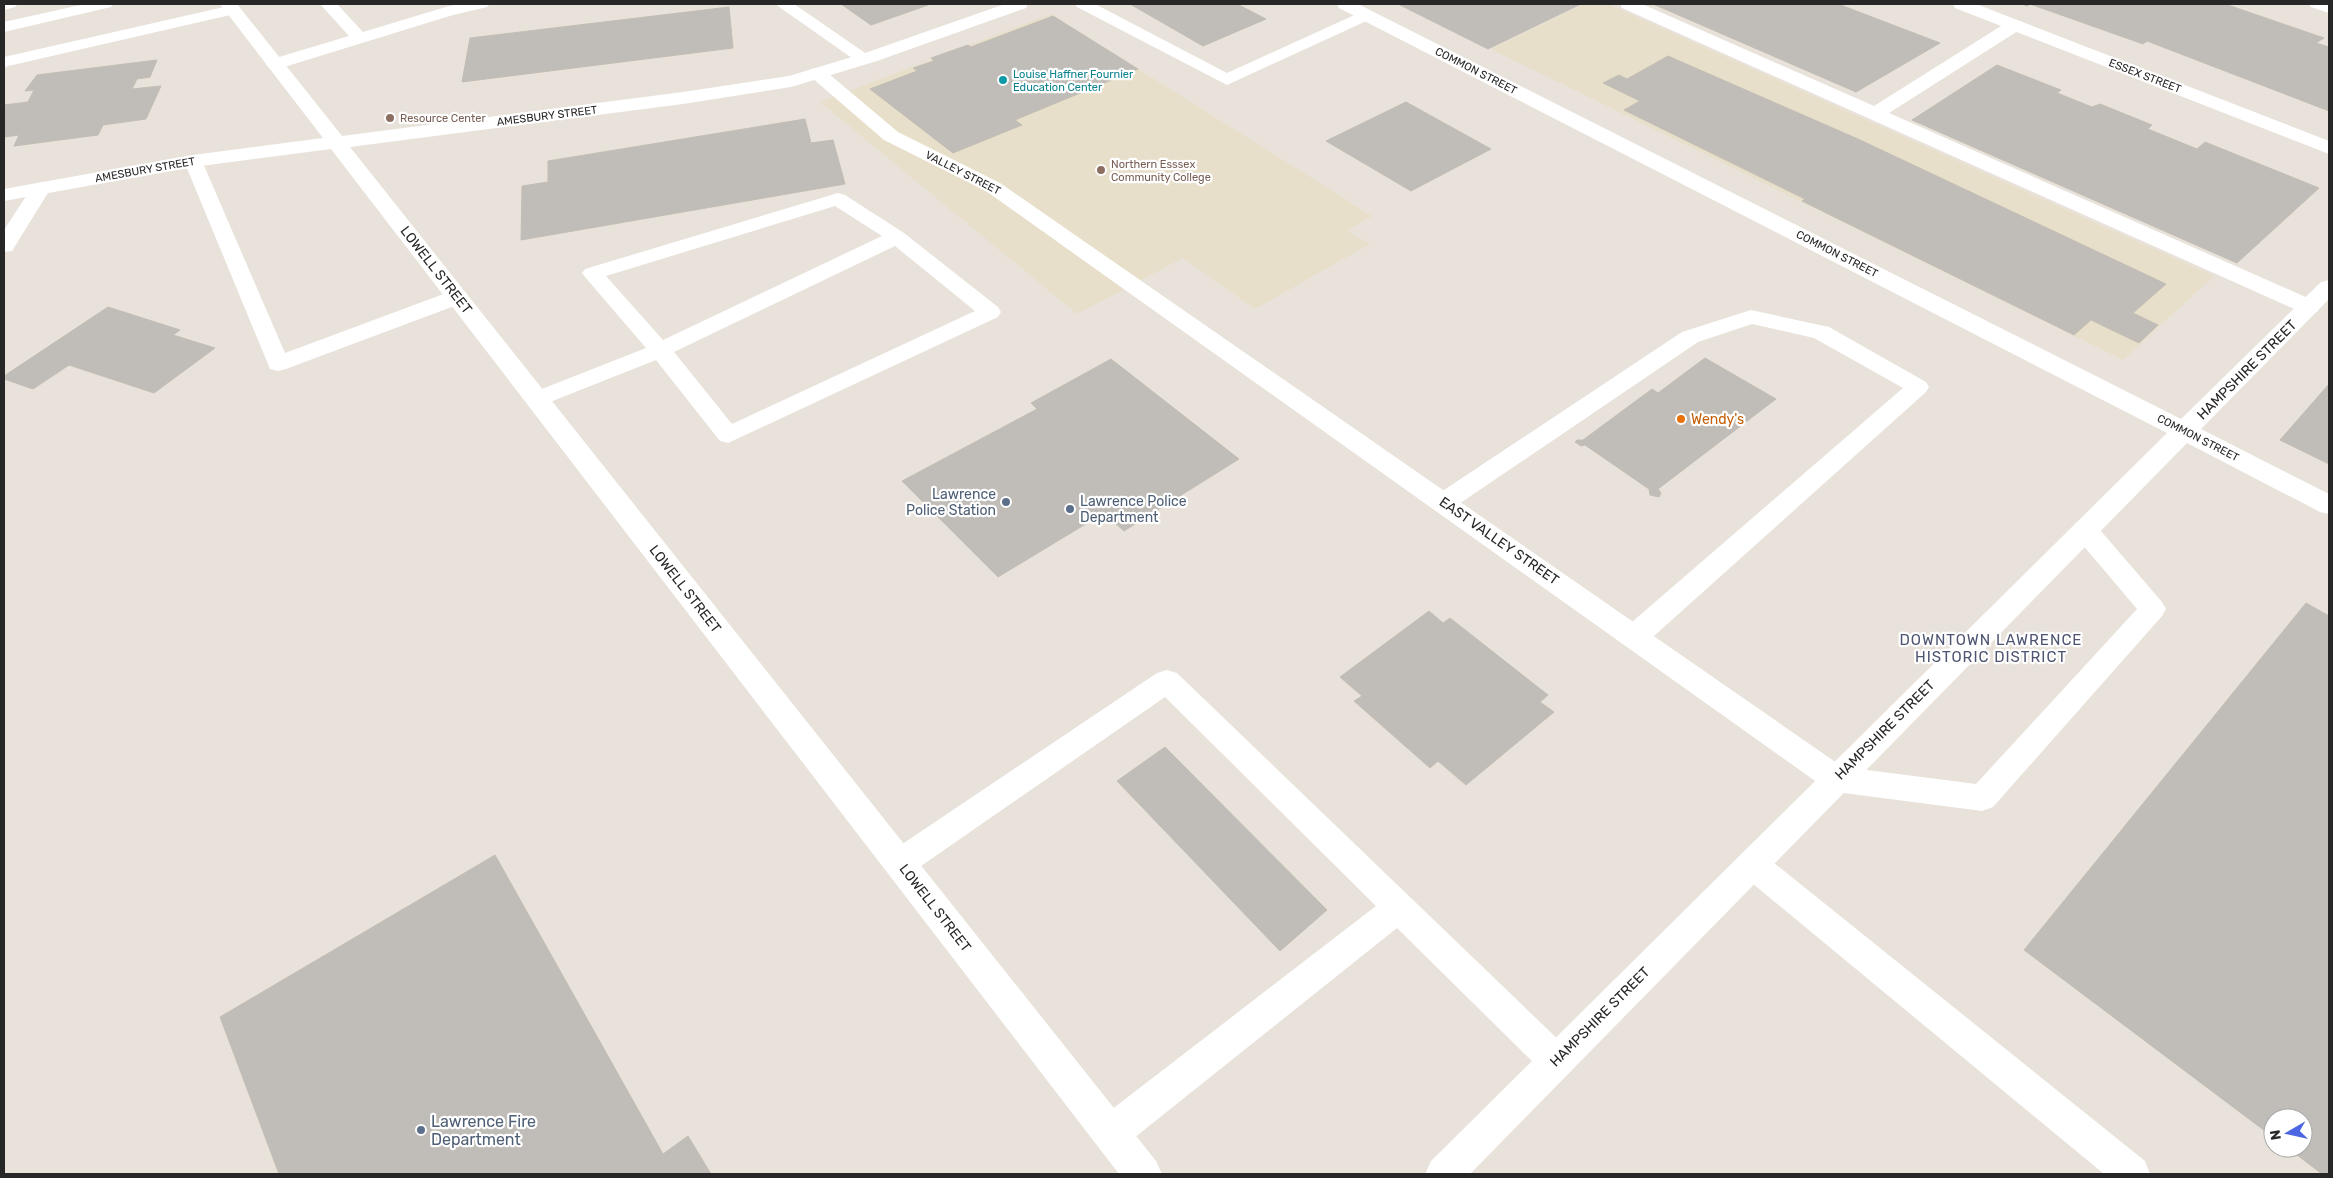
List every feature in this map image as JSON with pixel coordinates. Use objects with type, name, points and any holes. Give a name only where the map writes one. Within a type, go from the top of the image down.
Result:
[{"type":"street","name":"AMESBURY STREET","points":[[4,195],[193,161],[683,98],[790,81],[864,59],[1020,4]]},
{"type":"street","name":"COMMON STREET","points":[[1345,4],[2329,505]]},
{"type":"street","points":[[1628,4],[2309,307]]},
{"type":"street","name":"ESSEX STREET","points":[[1961,4],[2329,148]]},
{"type":"street","name":"LOWELL STREET","points":[[231,7],[1143,1174]]},
{"type":"street","points":[[1875,114],[2015,25]]},
{"type":"street","name":"VALLEY STREET","points":[[817,73],[892,136],[993,187],[1161,304]]},
{"type":"street","points":[[4,246],[41,188]]},
{"type":"street","name":"HAMPSHIRE STREET","points":[[1444,1174],[2329,287]]},
{"type":"street","name":"EAST VALLEY STREET","points":[[1161,304],[1836,779]]},
{"type":"lane","points":[[4,5],[9,4]]},
{"type":"lane","points":[[4,27],[105,4]]},
{"type":"lane","points":[[328,4],[360,38]]},
{"type":"lane","points":[[275,64],[481,4]]},
{"type":"lane","points":[[782,4],[864,59]]},
{"type":"lane","points":[[1084,4],[1227,80],[1367,15]]},
{"type":"lane","points":[[2318,4],[2329,8]]},
{"type":"lane","points":[[4,62],[231,7]]},
{"type":"lane","points":[[193,161],[278,364],[457,297]]},
{"type":"lane","points":[[838,199],[897,237],[990,312],[728,435],[660,350],[592,273],[838,199]]},
{"type":"lane","points":[[537,399],[660,350],[897,237]]},
{"type":"lane","points":[[1444,502],[1690,337],[1751,318],[1820,332],[1918,387],[1635,636]]},
{"type":"lane","points":[[1836,779],[1982,798],[2153,609],[2085,530]]},
{"type":"lane","points":[[900,863],[1167,681],[1556,1061]]},
{"type":"lane","points":[[1752,864],[2132,1174]]},
{"type":"lane","points":[[1111,1133],[1400,907]]},
{"type":"shaded area","points":[[1584,4],[1608,4],[2214,276],[2123,360],[1491,49]]},
{"type":"shaded area","name":"Northern Esssex Community College","points":[[1051,14],[1372,216],[1347,231],[1370,244],[1255,309],[1183,258],[1077,314],[820,102]]},
{"type":"building","points":[[841,4],[931,4],[871,25]]},
{"type":"building","points":[[1130,4],[1237,4],[1266,19],[1203,46]]},
{"type":"building","points":[[1398,4],[1581,4],[1488,49]]},
{"type":"building","points":[[1653,4],[1838,4],[1940,43],[1856,92]]},
{"type":"building","points":[[2030,4],[2225,4],[2324,38],[2316,43],[2329,47],[2329,111],[2147,41],[2143,44]]},
{"type":"building","points":[[729,7],[733,48],[462,82],[470,38]]},
{"type":"building","name":"Louise Haffner Fournier Education Center","points":[[1053,16],[1138,69],[1015,120],[1022,125],[953,153],[870,89],[917,71],[913,68],[934,61],[931,58],[968,45],[971,47]]},
{"type":"building","points":[[1668,56],[1858,139],[2166,284],[2133,313],[2158,325],[2139,343],[2091,320],[2074,335],[1802,201],[1805,199],[1624,110],[1640,101],[1603,83],[1619,75],[1627,79]]},
{"type":"building","points":[[157,60],[150,77],[137,79],[132,89],[161,86],[146,119],[103,125],[98,135],[14,146],[19,135],[4,137],[4,105],[28,102],[34,90],[25,91],[37,75]]},
{"type":"building","points":[[1997,65],[2061,90],[2057,93],[2092,107],[2100,104],[2152,125],[2148,129],[2197,149],[2205,142],[2319,188],[2237,263],[1912,120]]},
{"type":"building","points":[[1406,102],[1491,149],[1411,191],[1326,141]]},
{"type":"building","points":[[805,119],[811,143],[833,140],[845,184],[521,240],[522,186],[548,182],[548,161]]},
{"type":"building","points":[[108,307],[180,330],[173,335],[215,348],[154,393],[69,365],[33,389],[4,379],[4,376]]},
{"type":"building","name":"Wendy's","points":[[1705,358],[1776,399],[1658,489],[1661,493],[1659,497],[1650,495],[1649,489],[1585,445],[1581,446],[1575,442],[1583,440],[1652,389],[1658,393]]},
{"type":"building","points":[[1111,359],[1239,459],[1124,531],[1104,513],[998,577],[902,481],[1037,409],[1031,403]]},
{"type":"building","points":[[2329,384],[2329,464],[2280,440]]},
{"type":"building","points":[[2306,603],[2329,616],[2329,1174],[2322,1174],[2301,1158],[2313,1158],[2313,1108],[2263,1108],[2263,1129],[2024,950]]},
{"type":"building","points":[[1429,611],[1443,623],[1450,618],[1548,695],[1540,702],[1554,712],[1466,785],[1438,761],[1430,768],[1354,701],[1362,696],[1340,677]]},
{"type":"building","points":[[1165,747],[1327,910],[1280,951],[1117,781]]},
{"type":"building","points":[[495,855],[663,1154],[688,1136],[711,1174],[279,1174],[220,1017]]},
{"type":"place","name":"Louise Haffner Fournier Education Center","points":[[1003,80]]},
{"type":"place","name":"Resource Center","points":[[390,118]]},
{"type":"place","name":"Northern Esssex Community College","points":[[1101,170]]},
{"type":"place","name":"Wendy's","points":[[1681,419]]},
{"type":"place","name":"Lawrence Police Station","points":[[1006,502]]},
{"type":"place","name":"Lawrence Police Department","points":[[1070,509]]},
{"type":"place","name":"Lawrence Fire Department","points":[[421,1130]]},
{"type":"district","name":"DOWNTOWN LAWRENCE HISTORIC DISTRICT","points":[[1991,648]]}]
